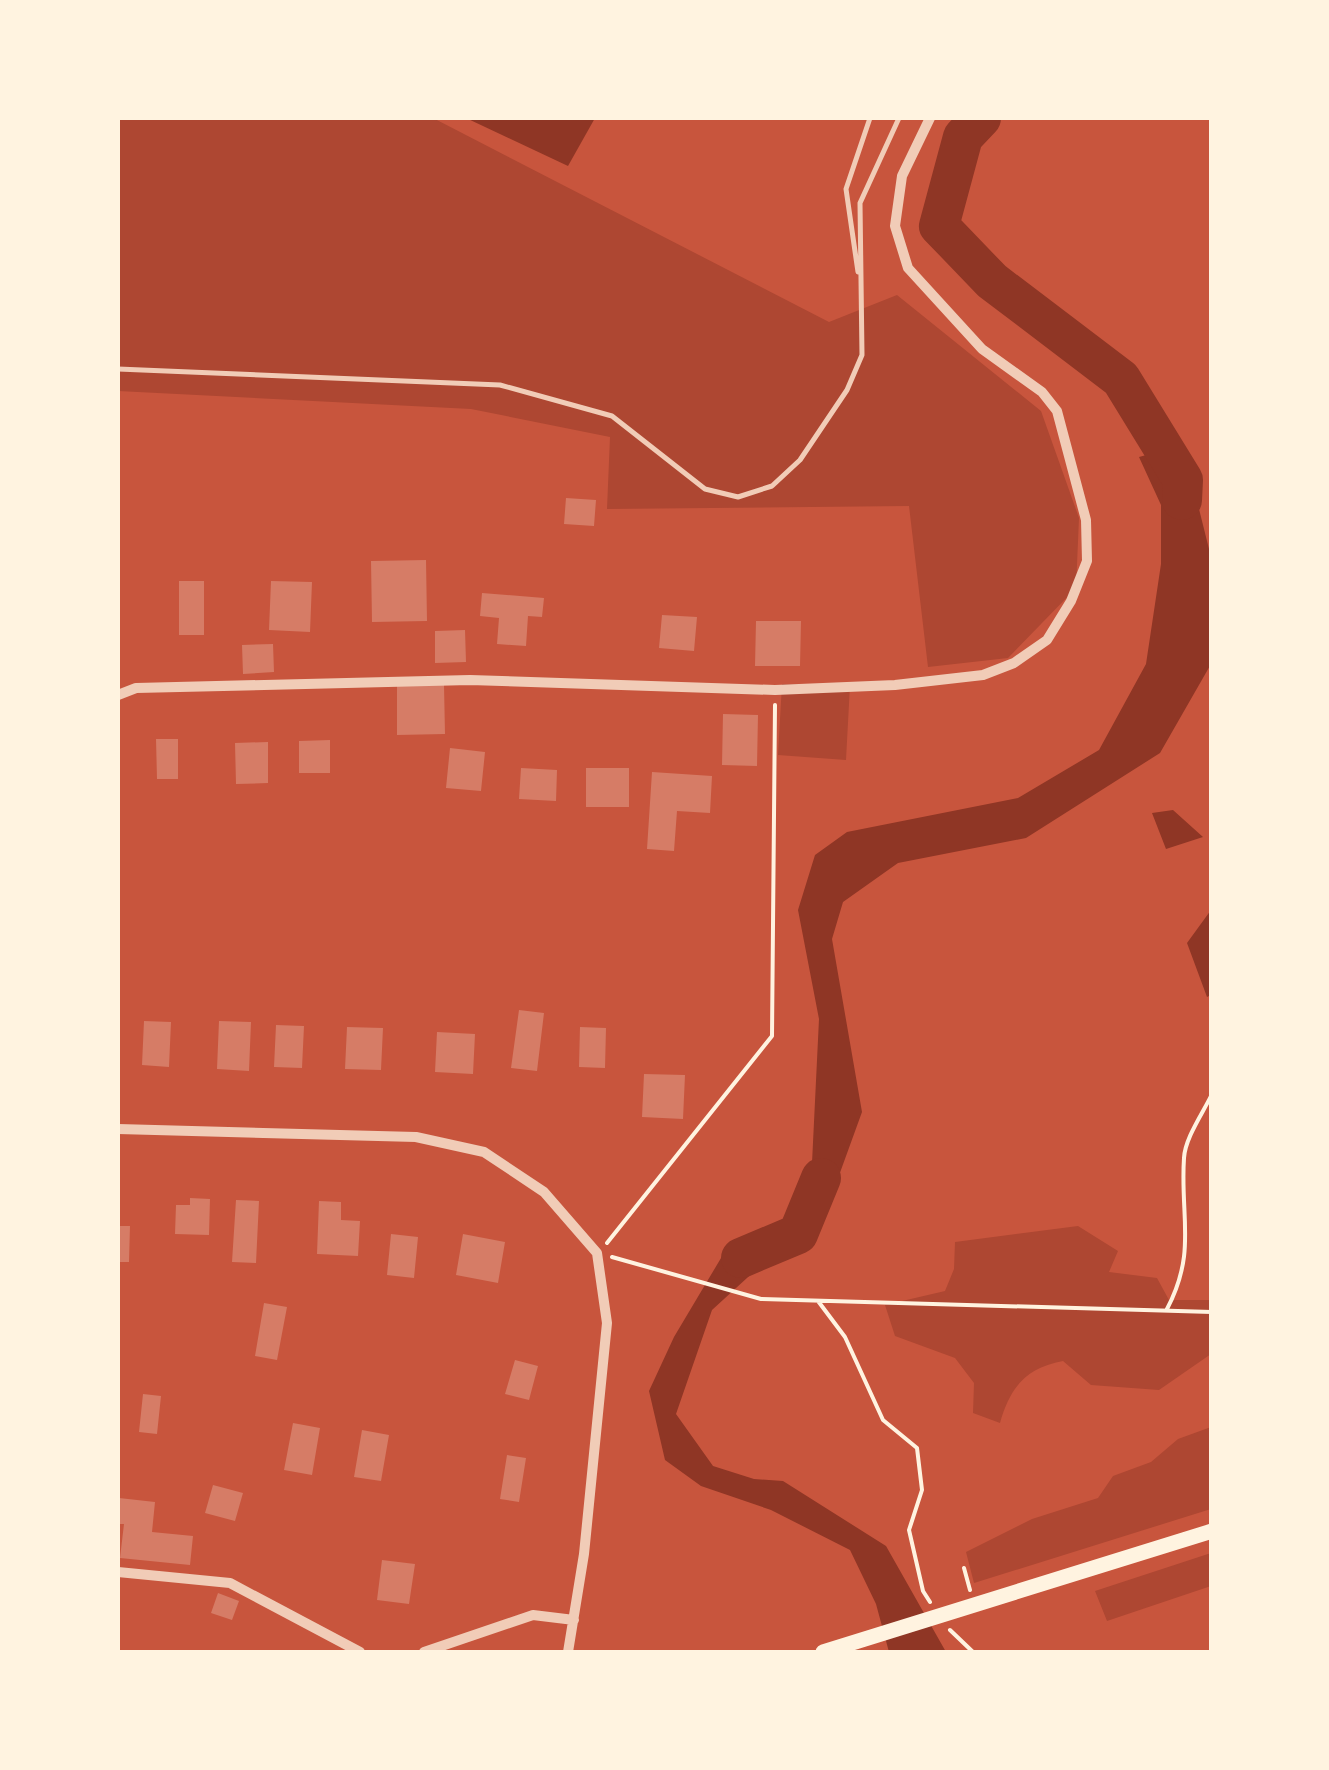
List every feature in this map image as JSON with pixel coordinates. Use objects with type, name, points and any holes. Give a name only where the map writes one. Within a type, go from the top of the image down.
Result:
[{"type":"main road","points":[[829,1650],[1212,1530]]},
{"type":"street","points":[[118,695],[136,688],[470,680],[775,690],[944,680],[983,675],[1014,663],[1047,640],[1072,601],[1087,561],[1086,520],[1057,411],[1042,392],[982,349],[908,268],[895,226],[902,176],[930,118]]},
{"type":"street","points":[[118,1129],[416,1137],[484,1152],[544,1192],[598,1254],[607,1323],[568,1652]]},
{"type":"street","points":[[118,1572],[230,1583],[360,1652]]},
{"type":"street","points":[[424,1652],[533,1614],[574,1620]]},
{"type":"lane","points":[[861,290],[846,189],[870,118]]},
{"type":"lane","points":[[118,369],[500,384],[612,416],[705,489],[738,497],[772,486],[800,460],[846,390],[862,355],[860,203],[899,118]]},
{"type":"path","points":[[775,690],[772,1036],[598,1254],[761,1299],[1212,1312]]},
{"type":"path","points":[[1166,1311],[1181,1282],[1188,1242],[1183,1154],[1212,1094]]},
{"type":"path","points":[[818,1301],[845,1338],[883,1420],[918,1448],[922,1490],[910,1530],[922,1591],[931,1604]]},
{"type":"path","points":[[947,1626],[973,1652]]},
{"type":"shaded area","points":[[118,118],[433,118],[829,322],[897,295],[1041,411],[1079,518],[1076,588],[1008,658],[928,667],[909,506],[607,509],[610,437],[471,409],[118,391]]},
{"type":"shaded area","points":[[466,118],[595,118],[568,166]]},
{"type":"shaded area","points":[[1183,445],[1211,557],[1211,664],[1160,753],[1026,838],[898,863],[843,902],[832,939],[862,1112],[829,1203],[712,1310],[676,1414],[713,1466],[754,1479],[783,1481],[886,1546],[946,1652],[889,1652],[876,1604],[850,1550],[771,1510],[701,1486],[665,1460],[649,1391],[674,1337],[724,1253],[782,1239],[812,1163],[819,1019],[798,910],[815,855],[847,832],[1018,798],[1099,750],[1146,664],[1161,564],[1161,505],[1139,457]]},
{"type":"shaded area","points":[[782,684],[850,685],[846,760],[778,755]]},
{"type":"shaded area","points":[[1173,810],[1203,837],[1166,849],[1152,813]]},
{"type":"shaded area","points":[[1211,910],[1211,995],[1207,997],[1187,943]]},
{"type":"shaded area","points":[[1078,1226],[1118,1251],[1109,1272],[1157,1278],[1169,1300],[1211,1300],[1211,1354],[1159,1390],[1091,1385],[1063,1361],[1050,1364],[1021,1381],[1000,1423],[973,1413],[974,1383],[955,1358],[895,1336],[885,1305],[945,1291],[954,1269],[955,1242]]},
{"type":"shaded area","points":[[1211,1427],[1211,1509],[974,1583],[966,1552],[1032,1519],[1098,1498],[1113,1476],[1151,1462],[1178,1439]]},
{"type":"shaded area","points":[[1211,1553],[1211,1586],[1107,1621],[1095,1591]]},
{"type":"building","points":[[566,498],[596,500],[594,526],[564,524]]},
{"type":"building","points":[[426,560],[427,621],[372,622],[371,561]]},
{"type":"building","points":[[179,581],[204,581],[204,635],[179,635]]},
{"type":"building","points":[[271,581],[312,582],[310,632],[269,630]]},
{"type":"building","points":[[482,593],[544,598],[542,617],[528,616],[526,646],[497,644],[499,618],[480,616]]},
{"type":"building","points":[[662,615],[697,617],[694,651],[659,648]]},
{"type":"building","points":[[756,621],[801,621],[800,666],[755,666]]},
{"type":"building","points":[[465,630],[466,662],[435,663],[435,631]]},
{"type":"building","points":[[273,644],[274,672],[243,674],[242,645]]},
{"type":"building","points":[[444,685],[445,734],[397,735],[397,686]]},
{"type":"building","points":[[723,714],[758,715],[757,766],[722,765]]},
{"type":"building","points":[[156,739],[178,739],[178,779],[157,779]]},
{"type":"building","points":[[330,740],[330,773],[299,773],[299,741]]},
{"type":"building","points":[[268,742],[268,783],[236,784],[235,743]]},
{"type":"building","points":[[450,748],[485,752],[481,791],[446,788]]},
{"type":"building","points":[[521,768],[557,770],[556,801],[519,799]]},
{"type":"building","points":[[586,768],[629,768],[629,807],[586,807]]},
{"type":"building","points":[[652,772],[712,776],[710,813],[677,811],[674,851],[647,849]]},
{"type":"building","points":[[519,1010],[544,1013],[537,1071],[511,1068]]},
{"type":"building","points":[[144,1021],[171,1022],[169,1067],[142,1065]]},
{"type":"building","points":[[219,1021],[251,1022],[249,1071],[217,1069]]},
{"type":"building","points":[[276,1025],[304,1026],[302,1068],[274,1067]]},
{"type":"building","points":[[347,1027],[383,1028],[381,1070],[345,1069]]},
{"type":"building","points":[[580,1027],[606,1028],[605,1068],[579,1067]]},
{"type":"building","points":[[437,1032],[475,1034],[473,1074],[435,1072]]},
{"type":"building","points":[[644,1074],[685,1075],[683,1119],[642,1117]]},
{"type":"building","points":[[190,1198],[210,1199],[209,1235],[175,1234],[176,1205],[190,1205]]},
{"type":"building","points":[[236,1200],[259,1201],[256,1263],[232,1262]]},
{"type":"building","points":[[319,1201],[341,1202],[341,1220],[360,1221],[358,1256],[317,1254]]},
{"type":"building","points":[[118,1226],[130,1226],[129,1262],[118,1262]]},
{"type":"building","points":[[391,1234],[418,1237],[414,1278],[387,1275]]},
{"type":"building","points":[[463,1234],[505,1242],[498,1283],[456,1275]]},
{"type":"building","points":[[264,1303],[287,1307],[277,1360],[255,1356]]},
{"type":"building","points":[[515,1360],[538,1366],[529,1400],[505,1394]]},
{"type":"building","points":[[143,1394],[161,1396],[157,1434],[139,1432]]},
{"type":"building","points":[[293,1423],[320,1428],[312,1475],[284,1470]]},
{"type":"building","points":[[362,1430],[389,1435],[381,1481],[354,1477]]},
{"type":"building","points":[[507,1455],[526,1458],[519,1502],[500,1499]]},
{"type":"building","points":[[213,1485],[243,1493],[235,1521],[205,1513]]},
{"type":"building","points":[[119,1498],[155,1502],[152,1532],[193,1536],[190,1565],[120,1558],[124,1524],[118,1524]]},
{"type":"building","points":[[382,1560],[415,1564],[409,1604],[377,1600]]},
{"type":"building","points":[[218,1593],[239,1601],[232,1620],[211,1613]]},
{"type":"waterway","points":[[981,118],[963,137],[939,226],[992,281],[1121,379],[1183,480],[1182,500]]},
{"type":"waterway","points":[[741,1258],[798,1234],[821,1178]]}]
